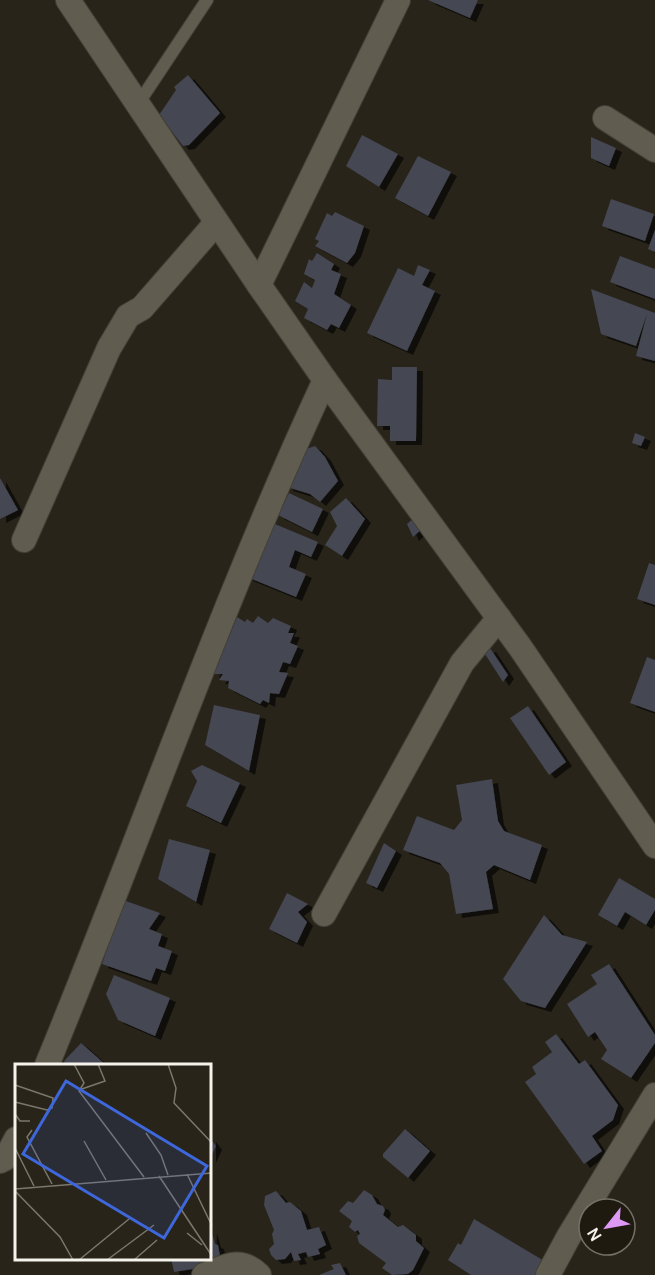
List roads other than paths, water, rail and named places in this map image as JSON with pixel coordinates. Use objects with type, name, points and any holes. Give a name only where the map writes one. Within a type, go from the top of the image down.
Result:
[{"type":"street","points":[[68,0],[259,285],[498,618],[655,846]]},
{"type":"street","points":[[259,285],[398,0]]},
{"type":"street","points":[[605,118],[655,150]]},
{"type":"street","points":[[24,540],[109,348],[128,316],[142,308],[216,223]]},
{"type":"street","points":[[47,1064],[134,851],[233,589],[282,472],[325,380]]},
{"type":"street","points":[[324,914],[462,663],[498,618]]},
{"type":"street","points":[[548,1275],[569,1236],[655,1095]]},
{"type":"street","points":[[204,1275],[234,1263],[250,1266],[259,1275]]},
{"type":"lane","points":[[138,104],[207,0]]}]
